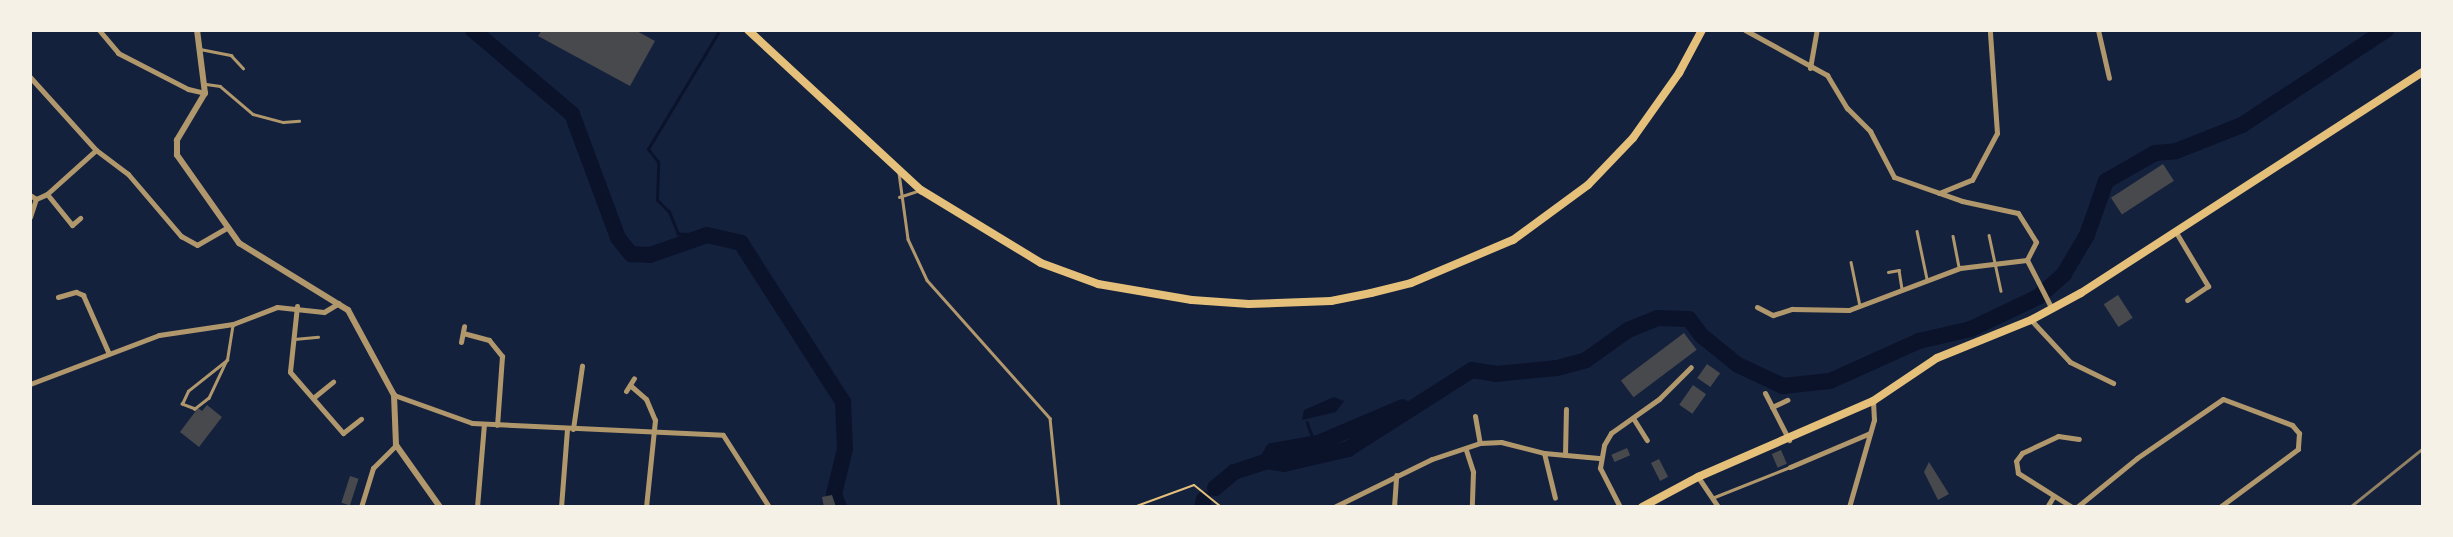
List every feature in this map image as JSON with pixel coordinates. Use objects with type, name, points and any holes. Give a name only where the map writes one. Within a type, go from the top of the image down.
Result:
[{"type":"main road","points":[[748,30],[921,190],[1041,263],[1098,284],[1192,300],[1249,304],[1331,301],[1371,293],[1476,257],[1550,216],[1633,138],[1679,73],[1702,30]]},
{"type":"main road","points":[[1642,507],[1698,477],[1789,440],[1873,401],[1937,358],[2031,320],[2050,305],[2177,234],[2423,72]]},
{"type":"street","points":[[99,30],[118,52],[188,89],[205,93]]},
{"type":"street","points":[[197,30],[206,84],[205,93],[176,148],[227,228],[261,260],[340,303],[364,334],[394,394],[396,446],[440,507]]},
{"type":"street","points":[[1745,30],[1827,75],[1847,108],[1870,131],[1894,177],[1939,193],[2018,213],[2036,242],[2026,260]]},
{"type":"street","points":[[1810,68],[1816,30]]},
{"type":"street","points":[[2098,30],[2109,78]]},
{"type":"street","points":[[1939,193],[1972,180],[1997,133],[1990,32]]},
{"type":"street","points":[[30,76],[96,150],[128,174],[190,243],[208,241],[227,228]]},
{"type":"street","points":[[30,217],[33,197],[47,194],[96,150]]},
{"type":"street","points":[[47,194],[72,225],[79,218]]},
{"type":"street","points":[[2177,234],[2208,286],[2187,300]]},
{"type":"street","points":[[1757,307],[1773,315],[1793,309],[1832,312],[1860,306],[1960,268],[2026,260]]},
{"type":"street","points":[[2026,260],[2050,305]]},
{"type":"street","points":[[58,298],[76,292],[83,295],[108,354]]},
{"type":"street","points":[[30,384],[159,335],[233,324],[277,307],[297,306],[324,312],[340,303]]},
{"type":"street","points":[[297,306],[290,372],[343,433],[361,419]]},
{"type":"street","points":[[1773,315],[1773,324]]},
{"type":"street","points":[[2031,320],[2070,362],[2113,383]]},
{"type":"street","points":[[461,342],[464,326]]},
{"type":"street","points":[[463,333],[489,340],[502,356],[497,425]]},
{"type":"street","points":[[561,507],[570,429],[582,366]]},
{"type":"street","points":[[1620,507],[1603,479],[1599,458],[1611,433],[1633,418],[1691,367]]},
{"type":"street","points":[[634,379],[629,389],[652,409],[654,433],[646,507]]},
{"type":"street","points":[[313,398],[333,382]]},
{"type":"street","points":[[1765,393],[1789,440]]},
{"type":"street","points":[[394,394],[452,419],[484,424],[727,436],[769,507]]},
{"type":"street","points":[[2077,507],[2155,444],[2223,399],[2292,425],[2299,433],[2298,449],[2220,507]]},
{"type":"street","points":[[1772,407],[1787,400]]},
{"type":"street","points":[[1849,507],[1870,433],[1873,401]]},
{"type":"street","points":[[1565,455],[1566,409]]},
{"type":"street","points":[[1475,415],[1480,443]]},
{"type":"street","points":[[1633,418],[1647,440]]},
{"type":"street","points":[[477,507],[484,424]]},
{"type":"street","points":[[1790,467],[1870,433]]},
{"type":"street","points":[[2072,507],[2018,473],[2017,461],[2022,453],[2059,436],[2079,439]]},
{"type":"street","points":[[1335,507],[1396,475],[1480,443],[1501,442],[1544,453],[1599,458]]},
{"type":"street","points":[[361,507],[373,468],[396,446]]},
{"type":"street","points":[[1466,450],[1474,472],[1472,507]]},
{"type":"street","points":[[1544,453],[1555,498]]},
{"type":"street","points":[[1394,507],[1396,475]]},
{"type":"street","points":[[1698,477],[1718,507]]},
{"type":"street","points":[[2047,507],[2053,497]]},
{"type":"lane","points":[[200,49],[231,55],[243,68]]},
{"type":"lane","points":[[206,84],[220,86],[253,114],[283,122],[299,121]]},
{"type":"lane","points":[[898,170],[899,197],[908,239],[927,280],[1050,418],[1059,507]]},
{"type":"lane","points":[[899,197],[921,190]]},
{"type":"lane","points":[[1917,231],[1927,279]]},
{"type":"lane","points":[[1989,235],[2001,291]]},
{"type":"lane","points":[[1953,236],[1960,268]]},
{"type":"lane","points":[[1851,261],[1860,306]]},
{"type":"lane","points":[[1888,272],[1899,270],[1902,289]]},
{"type":"lane","points":[[227,360],[188,391],[182,404],[195,409],[209,398],[227,360],[233,324]]},
{"type":"lane","points":[[294,339],[318,337]]},
{"type":"lane","points":[[1712,498],[1790,467]]},
{"type":"path","points":[[1134,507],[1194,485],[1221,507]]},
{"type":"water","points":[[1334,397],[1344,401],[1336,412],[1302,420],[1304,410]]},
{"type":"building","points":[[542,30],[635,30],[655,41],[630,86],[538,36]]},
{"type":"building","points":[[2163,164],[2174,181],[2122,215],[2111,198]]},
{"type":"building","points":[[2118,295],[2133,318],[2118,327],[2104,304]]},
{"type":"building","points":[[1684,333],[1697,350],[1634,397],[1621,381]]},
{"type":"building","points":[[1707,364],[1720,373],[1710,387],[1697,378]]},
{"type":"building","points":[[1693,385],[1706,394],[1692,414],[1679,405]]},
{"type":"building","points":[[207,405],[222,417],[199,447],[180,432],[198,408],[202,411]]},
{"type":"building","points":[[1627,448],[1630,455],[1614,462],[1611,455]]},
{"type":"building","points":[[1781,450],[1787,464],[1778,468],[1772,454]]},
{"type":"building","points":[[1659,459],[1668,477],[1660,481],[1651,463]]},
{"type":"building","points":[[1929,462],[1949,494],[1938,500],[1924,472]]},
{"type":"building","points":[[350,476],[359,479],[350,505],[341,503]]},
{"type":"building","points":[[832,495],[836,507],[824,507],[822,497]]},
{"type":"waterway","points":[[473,30],[572,114],[618,238],[631,254],[650,255],[707,235],[741,243],[843,402],[845,449],[834,494],[839,507]]},
{"type":"waterway","points":[[1215,488],[1234,472],[1267,461],[1284,464],[1348,449],[1472,370],[1496,374],[1557,368],[1586,360],[1628,330],[1658,318],[1689,319],[1702,336],[1738,365],[1783,386],[1830,381],[1919,341],[1971,329],[2038,297],[2064,274],[2087,235],[2106,181],[2155,153],[2176,151],[2242,125],[2386,30]]},
{"type":"waterway","points":[[707,235],[678,234],[669,212],[657,200],[658,162],[648,149],[718,33]]},
{"type":"waterway","points":[[1267,461],[1273,451],[1318,443],[1403,407]]},
{"type":"waterway","points":[[1307,422],[1315,444]]},
{"type":"waterway","points":[[1202,507],[1204,499]]},
{"type":"railway","points":[[2350,507],[2423,448]]}]
